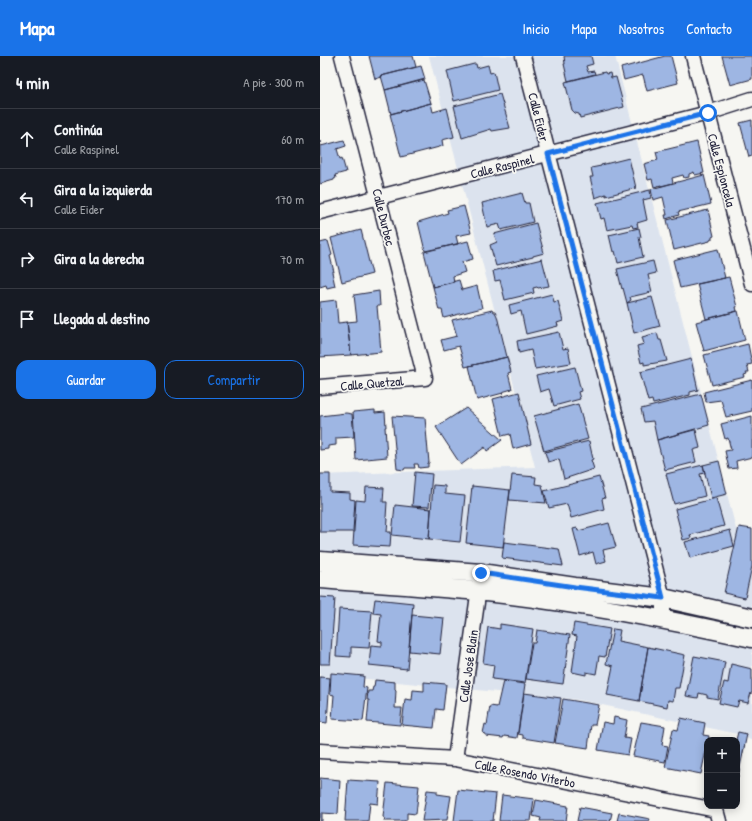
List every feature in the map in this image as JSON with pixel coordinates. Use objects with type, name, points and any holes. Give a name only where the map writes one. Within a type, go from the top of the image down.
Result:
[{"type":"street","name":"Calle Durbec","points":[[342,56],[424,378]]},
{"type":"street","name":"Calle Eider","points":[[523,56],[663,598],[663,619]]},
{"type":"street","name":"Calle Espioncela","points":[[693,56],[752,284]]},
{"type":"street","name":"Calle Raspinel","points":[[320,212],[708,113],[752,99]]},
{"type":"street","name":"Calle Quetzal","points":[[320,387],[424,378]]},
{"type":"street","points":[[320,561],[481,573],[663,598],[752,618]]},
{"type":"street","name":"Calle José Blain","points":[[455,759],[481,573]]},
{"type":"street","points":[[320,579],[478,592],[563,602],[663,619],[752,638]]},
{"type":"street","name":"Calle Rosendo Viterbo","points":[[320,751],[455,759],[716,810],[719,821]]},
{"type":"shaded area","points":[[429,56],[615,56],[736,529],[752,530],[752,741],[742,735],[579,700],[367,679],[320,677],[320,475],[535,467]]},
{"type":"building","points":[[369,56],[413,56],[416,67],[375,79]]},
{"type":"building","points":[[564,56],[591,56],[593,64],[586,66],[588,72],[594,71],[595,74],[568,81],[564,64]]},
{"type":"building","points":[[665,56],[671,56],[678,83],[647,91],[643,75],[624,80],[621,68]]},
{"type":"building","points":[[722,56],[752,56],[752,79],[730,85]]},
{"type":"building","points":[[476,64],[477,68],[488,65],[490,73],[494,72],[498,90],[454,101],[447,71]]},
{"type":"building","points":[[421,66],[425,79],[385,90],[381,76]]},
{"type":"building","points":[[605,72],[606,74],[610,73],[611,78],[616,77],[624,107],[580,118],[579,114],[572,110],[565,82]]},
{"type":"building","points":[[424,80],[431,103],[391,114],[385,90]]},
{"type":"building","points":[[500,94],[510,128],[492,131],[491,129],[462,138],[454,106]]},
{"type":"building","points":[[431,103],[433,112],[447,108],[454,137],[442,140],[443,146],[401,157],[390,114]]},
{"type":"building","points":[[752,120],[752,156],[749,157],[740,123]]},
{"type":"building","points":[[344,140],[346,146],[337,149],[340,159],[342,158],[346,172],[335,175],[336,178],[334,180],[320,184],[320,141],[321,146]]},
{"type":"building","points":[[697,142],[704,173],[695,175],[694,172],[689,174],[689,177],[684,178],[683,175],[672,178],[673,183],[654,187],[652,179],[648,180],[644,164],[658,160],[656,152]]},
{"type":"building","points":[[629,158],[636,188],[606,196],[606,194],[595,198],[590,177],[593,177],[591,168]]},
{"type":"building","points":[[704,175],[711,204],[678,212],[679,215],[666,219],[665,215],[667,215],[663,197],[653,200],[651,189]]},
{"type":"building","points":[[650,190],[651,198],[643,200],[647,220],[637,223],[638,227],[633,228],[632,225],[607,230],[604,218],[601,219],[597,203]]},
{"type":"building","points":[[522,193],[525,203],[529,203],[533,222],[501,230],[499,224],[487,227],[482,203]]},
{"type":"building","points":[[464,206],[471,233],[456,236],[458,244],[425,251],[418,222],[448,213],[447,210]]},
{"type":"building","points":[[708,210],[714,236],[712,239],[710,241],[674,250],[667,220]]},
{"type":"building","points":[[536,223],[544,253],[496,266],[490,245],[497,242],[494,234]]},
{"type":"building","points":[[639,228],[641,237],[639,237],[643,257],[618,263],[615,251],[613,252],[609,235]]},
{"type":"building","points":[[361,230],[372,274],[342,282],[331,238]]},
{"type":"building","points":[[328,241],[332,255],[330,256],[334,272],[332,272],[335,286],[327,288],[326,285],[320,287],[320,243]]},
{"type":"building","points":[[468,241],[473,259],[462,262],[465,272],[453,276],[454,282],[433,287],[424,252]]},
{"type":"building","points":[[718,249],[725,278],[680,288],[673,260]]},
{"type":"building","points":[[542,259],[549,286],[533,288],[534,293],[505,300],[500,280],[495,281],[493,271]]},
{"type":"building","points":[[653,261],[656,273],[648,275],[652,292],[630,297],[631,300],[627,303],[617,269]]},
{"type":"building","points":[[729,277],[737,311],[706,319],[697,284]]},
{"type":"building","points":[[459,280],[462,290],[477,286],[482,308],[444,318],[442,310],[439,310],[433,287]]},
{"type":"building","points":[[379,291],[380,306],[377,306],[381,352],[351,355],[347,322],[357,321],[354,295]]},
{"type":"building","points":[[552,294],[554,302],[558,301],[563,321],[557,323],[558,326],[526,334],[521,311],[511,314],[509,305]]},
{"type":"building","points":[[652,297],[660,326],[634,333],[627,303]]},
{"type":"building","points":[[336,300],[338,323],[347,322],[351,355],[320,357],[320,302]]},
{"type":"building","points":[[492,310],[497,316],[507,357],[465,367],[459,346],[444,350],[441,340],[457,336],[452,320]]},
{"type":"building","points":[[738,311],[745,340],[704,351],[696,322]]},
{"type":"building","points":[[559,332],[563,349],[568,348],[571,363],[535,369],[531,350],[519,353],[517,341]]},
{"type":"building","points":[[657,333],[659,340],[661,340],[667,361],[644,365],[644,362],[641,363],[637,346],[644,344],[642,337]]},
{"type":"building","points":[[748,344],[752,364],[747,365],[749,372],[746,372],[747,374],[744,375],[745,377],[712,385],[704,355]]},
{"type":"building","points":[[507,357],[511,372],[508,373],[512,389],[477,400],[469,366]]},
{"type":"building","points":[[691,359],[698,390],[690,392],[690,395],[653,404],[652,400],[648,401],[640,372]]},
{"type":"building","points":[[575,367],[581,391],[578,392],[580,399],[554,406],[549,389],[540,392],[536,376]]},
{"type":"building","points":[[752,380],[752,411],[726,417],[721,400],[706,402],[704,392]]},
{"type":"building","points":[[519,392],[531,444],[513,449],[510,434],[502,436],[493,399]]},
{"type":"building","points":[[701,394],[709,425],[657,440],[653,421],[644,422],[641,409]]},
{"type":"building","points":[[578,404],[588,439],[544,451],[534,416]]},
{"type":"building","points":[[466,408],[502,440],[487,451],[485,447],[461,465],[436,427]]},
{"type":"building","points":[[375,410],[375,413],[385,412],[387,457],[356,460],[353,412]]},
{"type":"building","points":[[346,413],[352,414],[354,437],[336,438],[336,445],[328,446],[328,449],[320,450],[320,416]]},
{"type":"building","points":[[392,416],[425,418],[429,463],[428,467],[419,468],[418,464],[414,464],[415,468],[405,468],[404,470],[397,469]]},
{"type":"building","points":[[752,416],[752,457],[736,461],[737,468],[729,469],[725,451],[731,450],[728,438],[725,439],[721,424]]},
{"type":"building","points":[[696,430],[700,448],[693,450],[696,462],[665,470],[657,440]]},
{"type":"building","points":[[589,441],[593,459],[591,460],[594,469],[564,479],[559,459],[548,462],[545,452]]},
{"type":"building","points":[[719,461],[727,494],[711,498],[703,465]]},
{"type":"building","points":[[703,465],[705,473],[700,474],[705,496],[674,504],[666,474]]},
{"type":"building","points":[[415,472],[432,474],[429,507],[412,506]]},
{"type":"building","points":[[320,474],[330,474],[330,492],[350,493],[350,499],[355,500],[353,532],[320,532]]},
{"type":"building","points":[[512,475],[536,477],[535,484],[542,485],[546,503],[509,500]]},
{"type":"building","points":[[599,477],[605,498],[602,499],[604,509],[571,518],[567,504],[549,508],[544,491]]},
{"type":"building","points":[[433,485],[445,486],[445,494],[465,496],[460,542],[429,539]]},
{"type":"building","points":[[472,486],[510,490],[503,547],[466,543]]},
{"type":"building","points":[[366,487],[384,488],[383,502],[387,502],[387,532],[391,532],[390,547],[353,545],[356,500],[365,501]]},
{"type":"building","points":[[716,498],[724,526],[690,535],[691,538],[683,540],[675,509]]},
{"type":"building","points":[[395,505],[431,509],[429,539],[392,535]]},
{"type":"building","points":[[609,523],[616,547],[603,550],[606,561],[596,564],[593,552],[580,556],[573,529],[577,528],[578,531]]},
{"type":"building","points":[[739,527],[752,529],[752,566],[745,598],[724,593]]},
{"type":"building","points":[[730,530],[734,546],[690,558],[685,542]]},
{"type":"building","points":[[504,542],[559,549],[563,566],[502,558]]},
{"type":"building","points":[[320,597],[335,598],[330,664],[320,664]]},
{"type":"building","points":[[375,599],[413,603],[407,669],[369,665],[371,645],[382,646],[382,642],[378,641],[381,614],[373,613]]},
{"type":"building","points":[[339,609],[372,611],[369,648],[351,647],[351,657],[336,656]]},
{"type":"building","points":[[412,615],[444,618],[440,654],[409,651]]},
{"type":"building","points":[[574,623],[610,629],[605,657],[599,656],[596,674],[586,672],[586,675],[572,672],[577,636],[572,635]]},
{"type":"building","points":[[500,624],[533,629],[525,683],[492,679],[494,665],[483,663],[488,627],[500,629]]},
{"type":"building","points":[[613,629],[620,630],[618,641],[648,647],[639,701],[607,695],[613,666],[606,664]]},
{"type":"building","points":[[537,630],[570,635],[563,684],[526,679],[532,643],[535,643]]},
{"type":"building","points":[[648,647],[685,655],[679,688],[675,688],[673,701],[668,700],[667,707],[639,701]]},
{"type":"building","points":[[694,656],[725,662],[718,699],[707,697],[707,695],[699,693],[698,698],[686,696]]},
{"type":"building","points":[[731,664],[752,669],[752,693],[748,703],[739,701],[737,707],[719,703],[724,682],[728,683]]},
{"type":"building","points":[[331,673],[364,676],[363,687],[367,688],[363,721],[332,719],[334,695],[330,694]]},
{"type":"building","points":[[320,677],[330,678],[327,723],[320,722]]},
{"type":"building","points":[[375,680],[395,682],[395,708],[402,708],[400,725],[367,722],[369,700],[367,700],[368,691],[372,691]]},
{"type":"building","points":[[503,681],[525,684],[517,738],[486,736],[486,734],[483,733],[485,724],[487,725],[490,706],[497,707]]},
{"type":"building","points":[[424,682],[446,684],[443,710],[436,709],[434,728],[402,725],[405,699],[412,700],[413,690],[424,691]]},
{"type":"building","points":[[524,693],[561,698],[554,743],[523,738],[523,735],[518,734]]},
{"type":"building","points":[[563,699],[599,705],[595,725],[591,725],[588,748],[555,743]]},
{"type":"building","points":[[614,717],[627,720],[624,738],[631,739],[628,755],[598,750],[603,722],[613,724]]},
{"type":"building","points":[[681,718],[705,723],[703,735],[709,736],[704,737],[704,760],[701,774],[665,767],[673,729],[678,730]]},
{"type":"building","points":[[641,722],[665,726],[662,745],[668,746],[665,762],[633,756]]},
{"type":"building","points":[[738,732],[747,734],[740,767],[740,737],[737,737]]},
{"type":"building","points":[[320,778],[340,780],[338,814],[322,813],[322,821],[320,821]]},
{"type":"building","points":[[348,780],[380,782],[378,804],[370,803],[368,821],[345,821]]},
{"type":"building","points":[[387,783],[419,786],[416,814],[407,813],[407,820],[405,821],[384,821],[385,818],[383,817]]},
{"type":"building","points":[[427,790],[437,791],[437,794],[451,796],[447,820],[422,821]]},
{"type":"building","points":[[458,790],[496,794],[493,821],[454,821]]},
{"type":"building","points":[[502,795],[534,799],[531,821],[499,821]]},
{"type":"building","points":[[536,800],[568,806],[566,821],[540,821],[541,818],[533,816]]},
{"type":"building","points":[[580,807],[612,813],[610,821],[577,821]]},
{"type":"building","points":[[619,813],[650,819],[649,821],[617,821]]},
{"type":"route","points":[[481,573],[663,598],[548,154],[708,113]]}]
